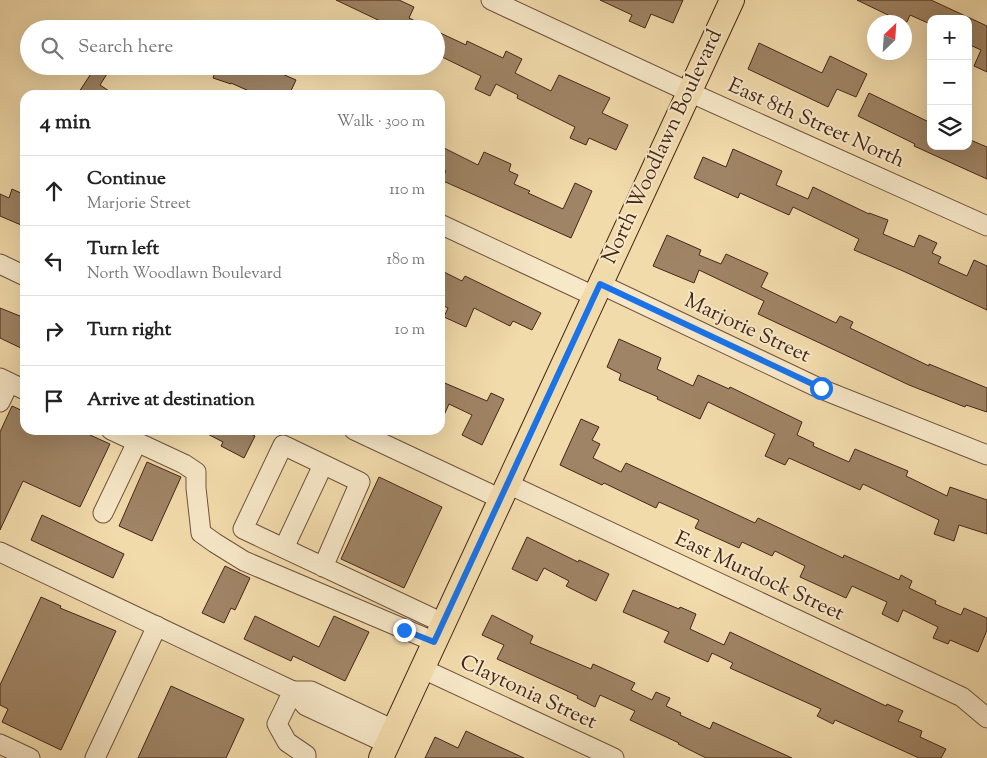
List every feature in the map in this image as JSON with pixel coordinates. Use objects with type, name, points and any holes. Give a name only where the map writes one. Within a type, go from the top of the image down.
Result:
[{"type":"main road","name":"North Woodlawn Boulevard","points":[[388,744],[732,0]]},
{"type":"street","name":"East 8th Street North","points":[[491,0],[689,92],[987,226]]},
{"type":"street","name":"Marjorie Street","points":[[445,226],[821,388],[987,456]]},
{"type":"street","points":[[0,264],[20,274]]},
{"type":"street","points":[[0,402],[11,384]]},
{"type":"street","points":[[122,435],[184,464],[196,472],[201,533],[214,543],[244,561],[439,633]]},
{"type":"street","name":"East Murdock Street","points":[[366,435],[504,491],[962,697],[987,718]]},
{"type":"street","points":[[103,514],[137,442]]},
{"type":"street","points":[[323,566],[360,482],[283,445],[243,529],[323,566],[439,633]]},
{"type":"street","points":[[284,548],[323,465]]},
{"type":"street","points":[[0,552],[293,690],[306,706],[388,744]]},
{"type":"street","points":[[95,758],[157,626]]},
{"type":"street","name":"Claytonia Street","points":[[422,669],[614,758]]},
{"type":"street","points":[[293,690],[277,724],[287,742],[306,755],[306,758]]},
{"type":"street","points":[[0,744],[30,758]]},
{"type":"building","points":[[336,0],[399,0],[414,7],[409,18],[413,20],[378,20]]},
{"type":"building","points":[[600,0],[683,0],[673,23],[651,14],[645,28],[629,21],[632,15]]},
{"type":"building","points":[[857,0],[931,0],[963,15],[927,15],[927,23],[912,15],[888,15]]},
{"type":"building","points":[[972,19],[987,26],[987,72],[974,66],[981,50],[972,46]]},
{"type":"building","points":[[445,35],[466,45],[467,41],[503,58],[506,51],[522,59],[515,73],[551,91],[559,75],[610,98],[602,113],[628,125],[616,150],[589,138],[586,145],[570,138],[575,127],[517,98],[518,95],[496,84],[490,96],[475,89],[481,76],[445,58]]},
{"type":"building","points":[[759,43],[822,73],[830,56],[867,74],[856,97],[837,89],[828,107],[748,69]]},
{"type":"building","points":[[90,75],[106,75],[100,85],[108,90],[80,90]]},
{"type":"building","points":[[214,75],[284,75],[296,80],[291,90],[247,90],[213,78]]},
{"type":"building","points":[[869,93],[927,121],[927,150],[972,150],[972,141],[987,147],[987,179],[914,146],[915,144],[858,116]]},
{"type":"building","points":[[445,148],[478,165],[484,152],[511,164],[509,171],[518,175],[514,184],[530,191],[528,193],[563,209],[575,183],[592,191],[571,238],[445,182]]},
{"type":"building","points":[[733,149],[782,171],[776,185],[808,199],[813,187],[869,214],[888,220],[883,234],[914,247],[919,235],[937,243],[932,253],[941,257],[938,263],[967,276],[974,260],[987,266],[987,310],[854,250],[859,239],[793,207],[789,215],[740,193],[738,198],[694,178],[703,157],[726,167]]},
{"type":"building","points":[[12,189],[20,193],[20,225],[0,216],[0,194],[9,198]]},
{"type":"building","points":[[667,235],[701,250],[699,255],[721,264],[726,254],[768,273],[761,287],[836,323],[840,316],[853,322],[850,328],[929,366],[929,364],[987,388],[987,412],[966,405],[965,407],[909,385],[758,314],[764,301],[699,270],[694,283],[653,266]]},
{"type":"building","points":[[445,272],[462,281],[465,276],[541,313],[532,330],[513,321],[510,326],[474,308],[466,327],[445,317],[448,308],[445,306]]},
{"type":"building","points":[[0,308],[20,316],[20,348],[0,338]]},
{"type":"building","points":[[619,339],[661,358],[657,369],[693,386],[698,375],[729,389],[730,387],[802,422],[797,435],[814,443],[813,446],[849,462],[855,449],[908,471],[906,476],[947,496],[950,487],[987,500],[987,534],[959,525],[954,541],[934,534],[939,520],[863,484],[860,490],[789,458],[785,465],[765,456],[775,434],[708,402],[700,419],[657,399],[658,397],[619,380],[621,374],[607,367]]},
{"type":"building","points":[[445,383],[487,401],[491,393],[504,399],[482,445],[462,435],[472,415],[449,404],[445,413]]},
{"type":"building","points":[[12,406],[20,410],[20,435],[90,435],[110,444],[80,507],[23,481],[0,530],[0,432]]},
{"type":"building","points":[[581,419],[599,427],[592,440],[600,444],[593,458],[621,472],[626,463],[755,523],[758,518],[843,558],[844,555],[899,580],[901,575],[912,581],[909,588],[936,601],[935,604],[961,615],[964,608],[987,618],[987,630],[978,652],[950,640],[948,644],[933,638],[938,627],[903,610],[898,622],[882,614],[887,602],[852,586],[846,598],[800,577],[805,566],[775,551],[772,556],[742,542],[739,548],[695,528],[699,520],[659,502],[656,508],[604,483],[602,485],[560,465]]},
{"type":"building","points":[[210,435],[255,436],[244,458],[221,446],[223,442]]},
{"type":"building","points":[[147,462],[181,477],[152,541],[119,526]]},
{"type":"building","points":[[379,477],[442,507],[404,588],[341,559]]},
{"type":"building","points":[[42,515],[124,554],[113,578],[31,540]]},
{"type":"building","points":[[527,537],[578,562],[579,560],[609,574],[596,601],[566,586],[569,581],[544,568],[537,581],[512,569]]},
{"type":"building","points":[[225,566],[250,578],[235,610],[231,608],[224,623],[202,613]]},
{"type":"building","points":[[633,590],[696,614],[690,629],[724,645],[730,632],[886,706],[887,704],[903,711],[898,721],[922,731],[920,737],[946,749],[941,758],[919,758],[835,720],[833,724],[817,716],[821,709],[730,668],[733,663],[712,653],[708,662],[664,642],[669,632],[623,612]]},
{"type":"building","points":[[41,597],[61,606],[60,608],[116,631],[61,750],[2,722],[8,709],[0,705],[0,685]]},
{"type":"building","points":[[492,615],[533,636],[530,643],[591,669],[593,664],[635,683],[631,690],[652,700],[656,692],[670,698],[666,706],[681,713],[680,715],[710,729],[713,722],[792,758],[706,758],[630,720],[635,711],[600,695],[595,707],[577,698],[578,696],[497,659],[504,645],[482,635]]},
{"type":"building","points":[[255,616],[319,647],[334,616],[369,632],[345,681],[293,656],[291,661],[244,639]]},
{"type":"building","points":[[171,686],[244,719],[226,758],[138,758]]},
{"type":"building","points":[[466,731],[524,758],[425,758],[435,737],[458,748]]},
{"type":"route","points":[[404,630],[434,642],[600,284],[821,388]]}]
